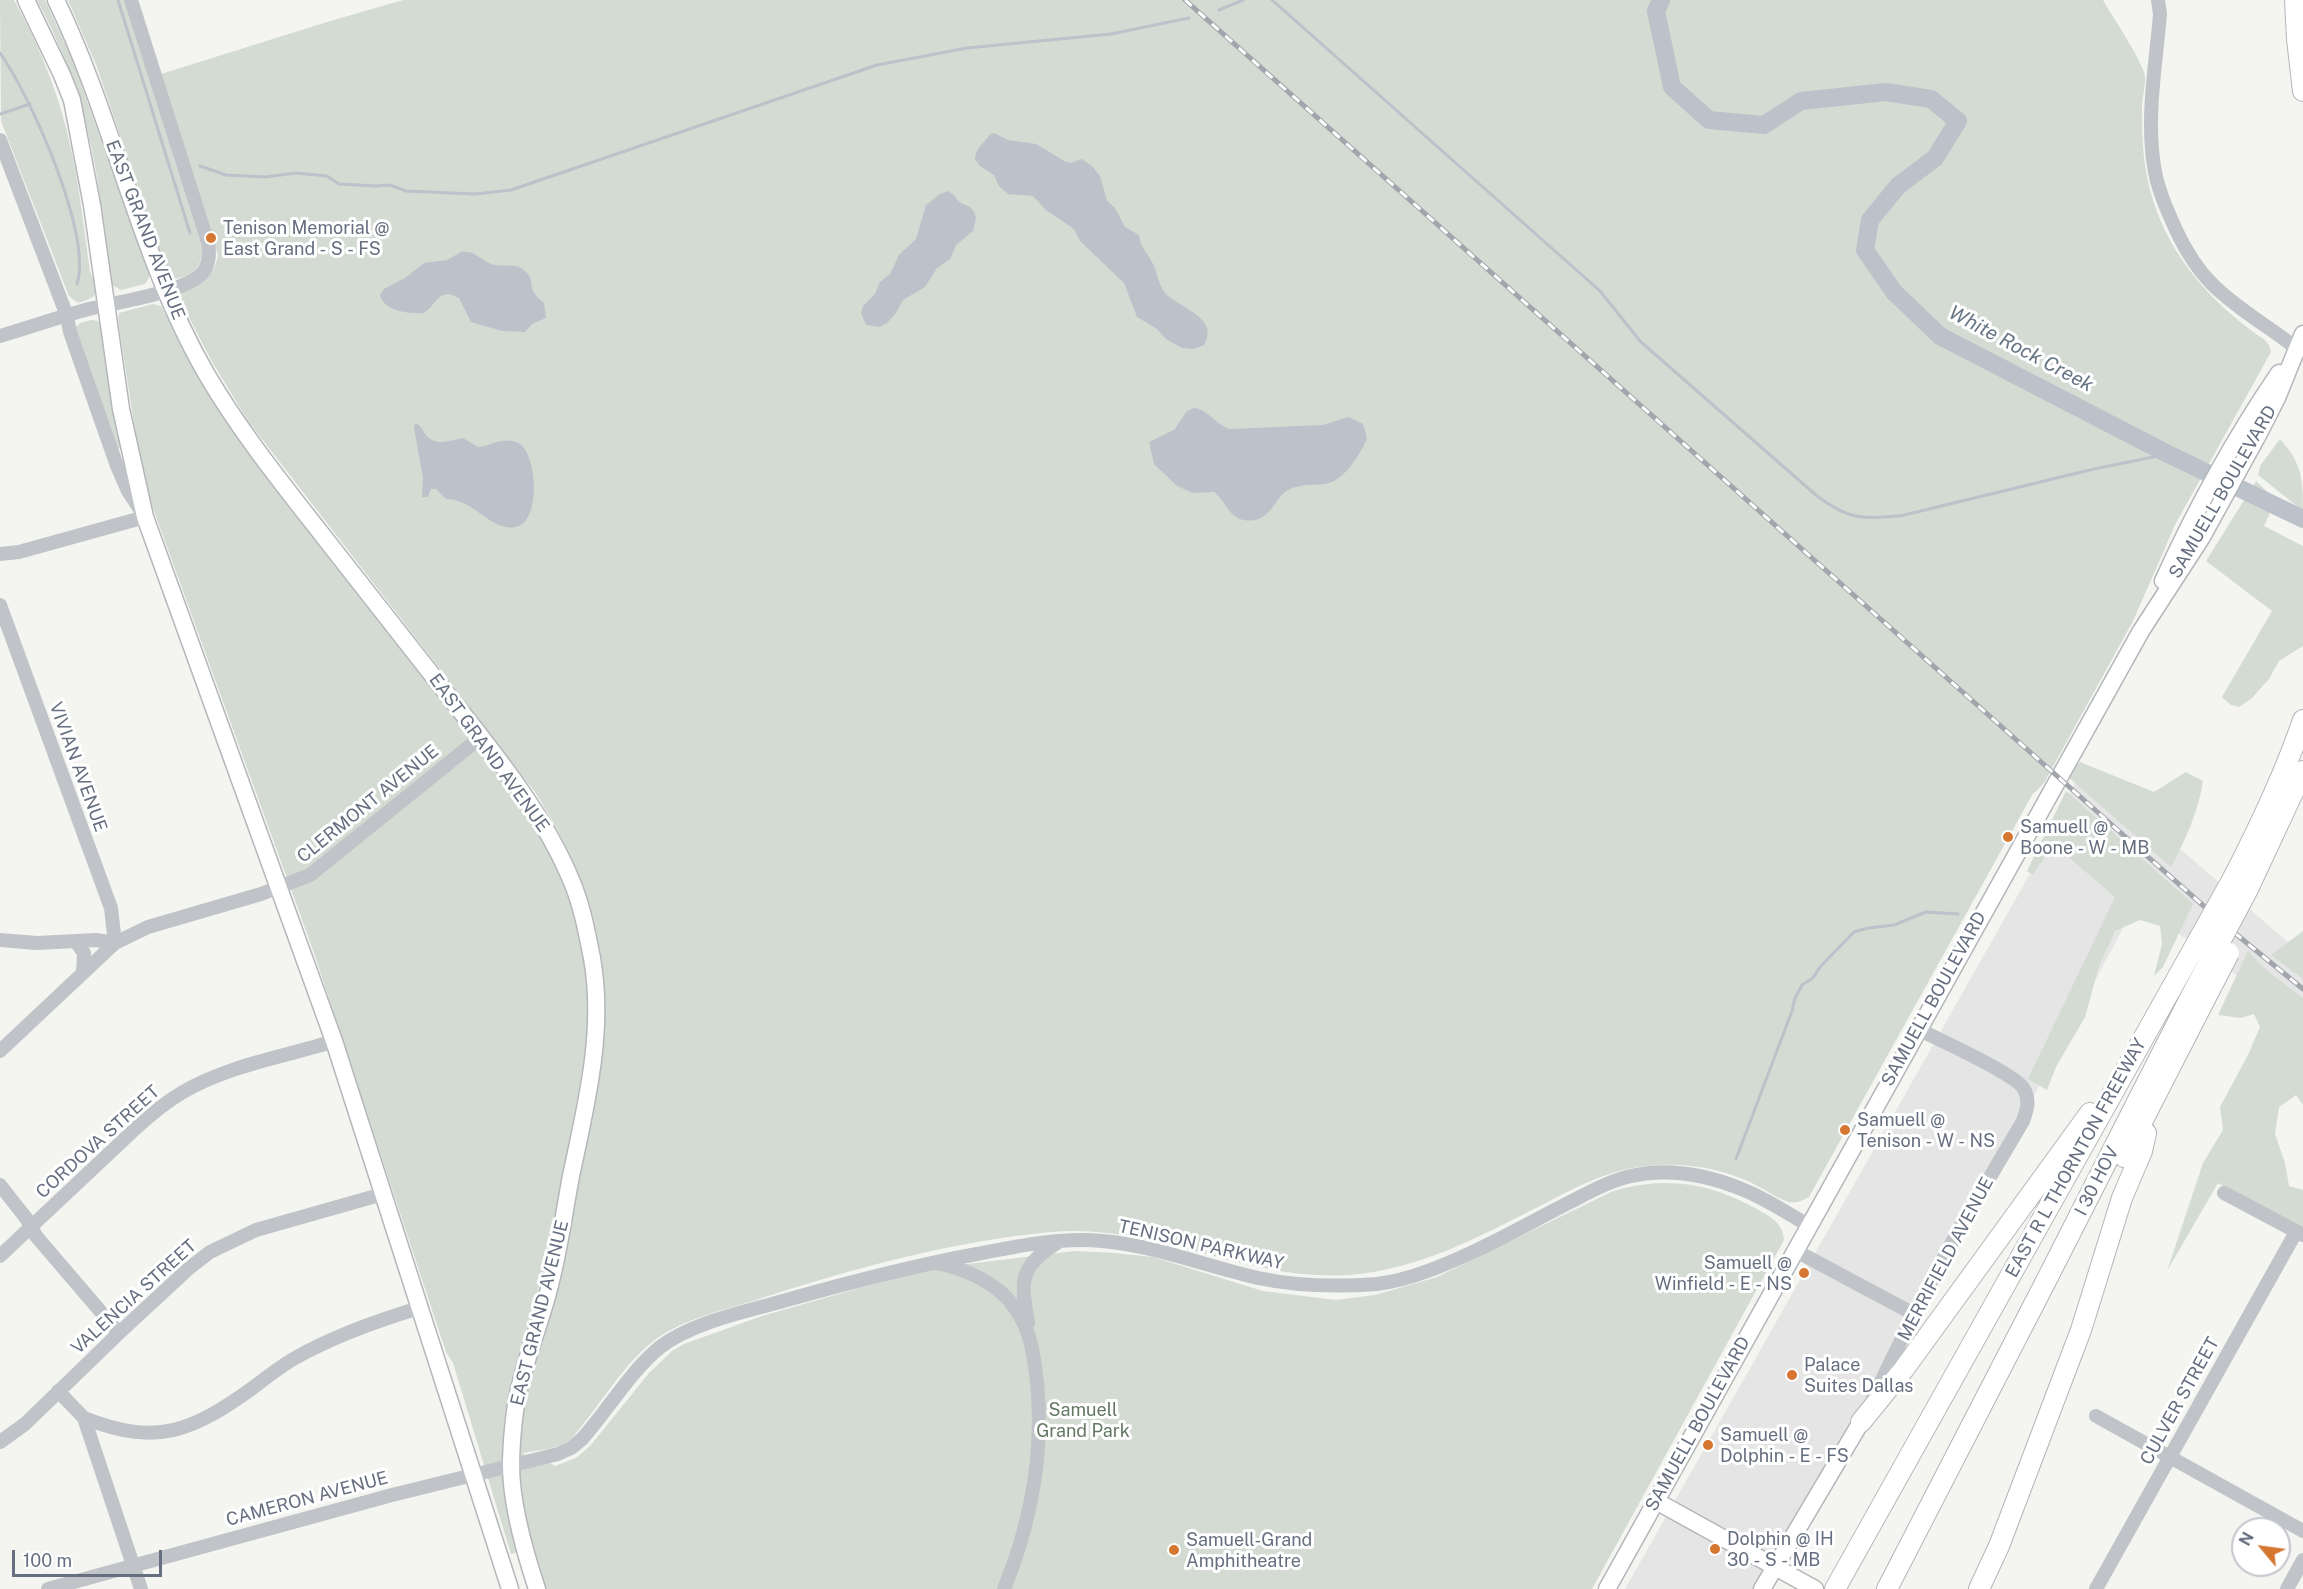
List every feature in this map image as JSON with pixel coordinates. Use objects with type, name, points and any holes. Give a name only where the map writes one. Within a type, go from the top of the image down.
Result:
[{"type":"highway","points":[[2295,0],[2303,91]]},
{"type":"highway","name":"EAST R L THORNTON FREEWAY","points":[[1902,1589],[2152,1104],[2246,888],[2264,818],[2303,720]]},
{"type":"highway","points":[[2246,888],[2303,771]]},
{"type":"highway","name":"EAST R L THORNTON FREEWAY","points":[[1835,1589],[2171,989],[2246,888],[2303,802]]},
{"type":"highway","name":"I 30 HOV","points":[[1887,1589],[2047,1280],[2195,1004]]},
{"type":"highway","points":[[1861,1422],[1904,1369],[2034,1187],[2138,1049]]},
{"type":"highway","points":[[1979,1589],[1999,1546],[2081,1330],[2105,1246],[2142,1151],[2152,1104]]},
{"type":"main road","name":"EAST GRAND AVENUE","points":[[26,0],[72,100],[92,205],[123,419],[145,517],[334,1041],[510,1589]]},
{"type":"main road","name":"EAST GRAND AVENUE","points":[[56,0],[87,73],[164,291],[208,376],[257,451],[481,737],[527,801],[556,847],[581,909],[596,986],[597,1012],[590,1086],[550,1288],[520,1384],[515,1410],[511,1465],[524,1549],[537,1589]]},
{"type":"main road","name":"SAMUELL BOULEVARD","points":[[2140,631],[2187,528],[2242,428],[2300,341]]},
{"type":"main road","name":"SAMUELL BOULEVARD","points":[[1607,1589],[2140,631],[2202,537],[2277,398],[2300,341]]},
{"type":"main road","name":"MERRIFIELD AVENUE","points":[[1762,1589],[1861,1422]]},
{"type":"main road","points":[[1656,1501],[1809,1585]]},
{"type":"street","points":[[0,336],[106,305],[164,291],[198,278],[207,265],[209,252],[131,0]]},
{"type":"street","points":[[2158,0],[2160,14],[2150,110],[2151,137],[2154,166],[2166,207],[2181,240],[2210,282],[2228,298],[2300,341]]},
{"type":"street","name":"EAST GRAND AVENUE","points":[[0,140],[67,316],[70,332],[117,466],[128,491],[145,517]]},
{"type":"street","points":[[0,554],[19,552],[145,517]]},
{"type":"street","name":"VIVIAN AVENUE","points":[[0,605],[111,908],[115,943]]},
{"type":"street","name":"CLERMONT AVENUE","points":[[0,1051],[115,943],[148,927],[278,889],[319,869],[481,737]]},
{"type":"street","points":[[0,940],[37,943],[96,940],[115,943]]},
{"type":"street","points":[[76,942],[84,953],[83,973]]},
{"type":"street","name":"MERRIFIELD AVENUE","points":[[1861,1422],[1914,1314],[1957,1233],[2023,1121],[2027,1109],[2028,1098],[2020,1083],[1918,1029]]},
{"type":"street","name":"CORDOVA STREET","points":[[0,1256],[135,1129],[183,1092],[213,1077],[334,1041]]},
{"type":"street","name":"TENISON PARKWAY","points":[[472,1475],[558,1454],[572,1448],[591,1429],[643,1364],[659,1348],[674,1338],[699,1327],[761,1307],[874,1275],[933,1262],[1062,1241],[1101,1241],[1179,1254],[1275,1281],[1325,1285],[1381,1283],[1418,1274],[1461,1258],[1601,1186],[1626,1177],[1653,1173],[1696,1175],[1722,1182],[1746,1191],[1808,1225]]},
{"type":"street","points":[[0,1185],[36,1236],[95,1308],[119,1333]]},
{"type":"street","points":[[2224,1192],[2300,1234]]},
{"type":"street","name":"VALENCIA STREET","points":[[0,1442],[26,1424],[119,1333],[188,1269],[210,1252],[236,1238],[277,1223],[382,1194]]},
{"type":"street","name":"CULVER STREET","points":[[2096,1589],[2169,1458],[2300,1234]]},
{"type":"street","points":[[1004,1589],[1026,1523],[1036,1469],[1038,1401],[1032,1341],[1022,1290],[1024,1278],[1038,1257],[1062,1241]]},
{"type":"street","points":[[1794,1250],[1914,1314]]},
{"type":"street","points":[[933,1262],[965,1271],[993,1286],[1016,1309],[1032,1341]]},
{"type":"street","points":[[84,1418],[126,1431],[152,1433],[185,1428],[223,1409],[292,1360],[315,1347],[418,1308]]},
{"type":"street","points":[[58,1391],[84,1418],[141,1589]]},
{"type":"street","points":[[2096,1416],[2303,1531]]},
{"type":"street","name":"CAMERON AVENUE","points":[[48,1589],[472,1475]]},
{"type":"street","points":[[2287,1589],[2303,1560]]},
{"type":"shaded area","points":[[994,133],[1008,140],[1036,144],[1066,162],[1071,163],[1082,159],[1092,166],[1100,176],[1107,201],[1115,208],[1125,227],[1139,235],[1163,291],[1203,321],[1208,336],[1204,345],[1194,349],[1182,348],[1137,317],[1124,283],[1080,241],[1074,229],[1046,210],[1033,196],[1008,194],[999,186],[994,175],[980,166],[975,159],[981,146],[990,134]]},
{"type":"shaded area","points":[[948,191],[974,212],[976,218],[973,231],[956,245],[950,259],[937,268],[925,287],[903,300],[887,323],[879,327],[866,325],[861,313],[863,306],[875,294],[880,282],[890,274],[899,255],[916,239],[926,205]]},
{"type":"shaded area","points":[[461,252],[471,253],[490,264],[515,266],[522,269],[529,275],[535,294],[544,303],[546,318],[532,324],[525,332],[502,331],[471,322],[459,298],[449,294],[441,296],[423,313],[397,310],[386,305],[382,300],[380,295],[384,289],[405,278],[424,263],[447,260]]},
{"type":"shaded area","points":[[1194,408],[1230,429],[1323,425],[1348,417],[1363,424],[1367,438],[1352,464],[1335,480],[1288,490],[1266,514],[1253,520],[1244,520],[1235,516],[1214,492],[1193,493],[1177,486],[1154,464],[1149,442],[1174,430],[1187,411]]},
{"type":"shaded area","points":[[415,423],[429,438],[438,442],[463,438],[478,447],[502,441],[518,443],[524,449],[533,472],[533,500],[530,513],[524,522],[516,527],[498,525],[466,504],[446,499],[436,489],[431,489],[428,497],[422,497],[423,478]]},
{"type":"shaded area","points":[[2084,766],[2303,955],[2303,1024],[2153,915],[2138,900],[1771,1589],[1625,1589],[2057,826],[2059,812]]},
{"type":"green space","points":[[0,0],[14,0],[41,54],[61,110],[77,179],[90,271],[96,289],[91,298],[78,303],[69,296],[1,121]]},
{"type":"green space","points":[[37,0],[45,0],[72,59],[149,273],[145,284],[121,290],[112,285],[98,183],[83,111],[55,36]]},
{"type":"green space","points":[[68,0],[124,0],[201,245],[199,264],[187,276],[174,279],[167,275],[97,67]]},
{"type":"green space","name":"Samuell Grand Park","points":[[403,0],[2103,0],[2144,72],[2142,129],[2147,176],[2166,232],[2180,257],[2198,280],[2240,322],[2265,340],[2271,352],[2176,523],[2133,621],[2044,783],[2032,795],[1809,1197],[1789,1202],[1741,1178],[1706,1168],[1682,1165],[1639,1167],[1593,1180],[1492,1230],[1428,1258],[1359,1274],[1320,1275],[1281,1271],[1168,1244],[1091,1231],[1051,1232],[976,1242],[900,1258],[825,1278],[706,1315],[672,1329],[651,1343],[631,1362],[568,1441],[555,1447],[524,1453],[524,1469],[550,1463],[555,1466],[576,1458],[590,1446],[649,1373],[672,1351],[684,1344],[762,1316],[926,1269],[1075,1251],[1115,1253],[1153,1257],[1263,1291],[1336,1300],[1375,1295],[1437,1277],[1613,1191],[1632,1186],[1668,1183],[1703,1187],[1720,1192],[1770,1217],[1778,1224],[1784,1240],[1592,1589],[546,1589],[533,1548],[511,1554],[453,1363],[446,1352],[313,950],[150,500],[140,463],[118,320],[119,313],[153,304],[161,306],[192,362],[523,803],[562,872],[585,951],[589,1002],[588,1039],[550,1250],[511,1381],[505,1416],[503,1451],[520,1448],[525,1393],[602,1038],[604,987],[597,934],[591,909],[562,838],[535,792],[248,421],[211,360],[179,298],[180,292],[200,283],[210,275],[218,255],[161,74]]},
{"type":"green space","points":[[98,321],[102,327],[120,447],[118,450],[75,328],[80,323]]},
{"type":"green space","points":[[2280,439],[2293,456],[2300,472],[2303,511],[2258,475],[2260,466]]},
{"type":"green space","points":[[2256,481],[2276,500],[2264,526],[2303,546],[2303,646],[2279,661],[2269,679],[2252,698],[2239,707],[2231,705],[2222,697],[2272,611],[2206,561]]},
{"type":"green space","points":[[2080,762],[2154,792],[2186,772],[2203,781],[2191,825],[2171,867],[2067,776]]},
{"type":"green space","points":[[2066,791],[2193,904],[2163,967],[2154,976],[2162,944],[2160,926],[2140,920],[2115,931],[2099,966],[2085,1017],[2056,1067],[2047,1090],[2028,1079],[2115,897],[2053,844],[2033,875],[2027,871]]},
{"type":"green space","points":[[2303,931],[2303,979],[2271,955]]},
{"type":"green space","points":[[2248,951],[2265,969],[2303,998],[2303,1105],[2296,1095],[2279,1107],[2275,1134],[2285,1163],[2289,1186],[2303,1190],[2303,1231],[2218,1183],[2167,1271],[2203,1163],[2223,1130],[2220,1107],[2260,1027],[2254,1014],[2241,1018],[2218,1015]]},
{"type":"waterway","points":[[118,0],[190,233]]},
{"type":"waterway","points":[[1219,10],[1243,0]]},
{"type":"waterway","points":[[1272,0],[1600,291],[1641,342],[1817,496],[1838,510],[1856,516],[1875,518],[1900,516],[2094,469],[2168,454]]},
{"type":"waterway","name":"White Rock Creek","points":[[1661,0],[1656,11],[1672,87],[1709,120],[1764,125],[1801,101],[1886,92],[1931,99],[1958,121],[1935,158],[1898,186],[1870,220],[1865,250],[1894,292],[1940,336],[2168,454],[2303,519]]},
{"type":"waterway","points":[[200,166],[226,175],[265,177],[296,173],[327,176],[339,184],[390,185],[406,191],[475,194],[511,190],[877,65],[967,48],[1111,34],[1189,18]]},
{"type":"waterway","points":[[0,53],[13,73],[42,132],[68,200],[80,262],[77,284]]},
{"type":"waterway","points":[[0,114],[30,104]]},
{"type":"waterway","points":[[1736,1159],[1795,998],[1802,985],[1813,978],[1820,967],[1854,932],[1894,925],[1926,912],[1958,914]]},
{"type":"railway","points":[[1185,0],[2139,849],[2231,930],[2303,989]]},
{"type":"place","name":"Tenison Memorial @ East Grand - S - FS","points":[[211,238]]},
{"type":"place","name":"Samuell @ Boone - W - MB","points":[[2008,837]]},
{"type":"place","name":"Samuell @ Tenison - W - NS","points":[[1845,1130]]},
{"type":"place","name":"Samuell @ Winfield - E - NS","points":[[1804,1273]]},
{"type":"place","name":"Palace Suites Dallas","points":[[1792,1375]]},
{"type":"place","name":"Samuell @ Dolphin - E - FS","points":[[1708,1445]]},
{"type":"place","name":"Dolphin @ IH 30 - S - MB","points":[[1715,1549]]},
{"type":"place","name":"Samuell-Grand Amphitheatre","points":[[1174,1550]]}]
